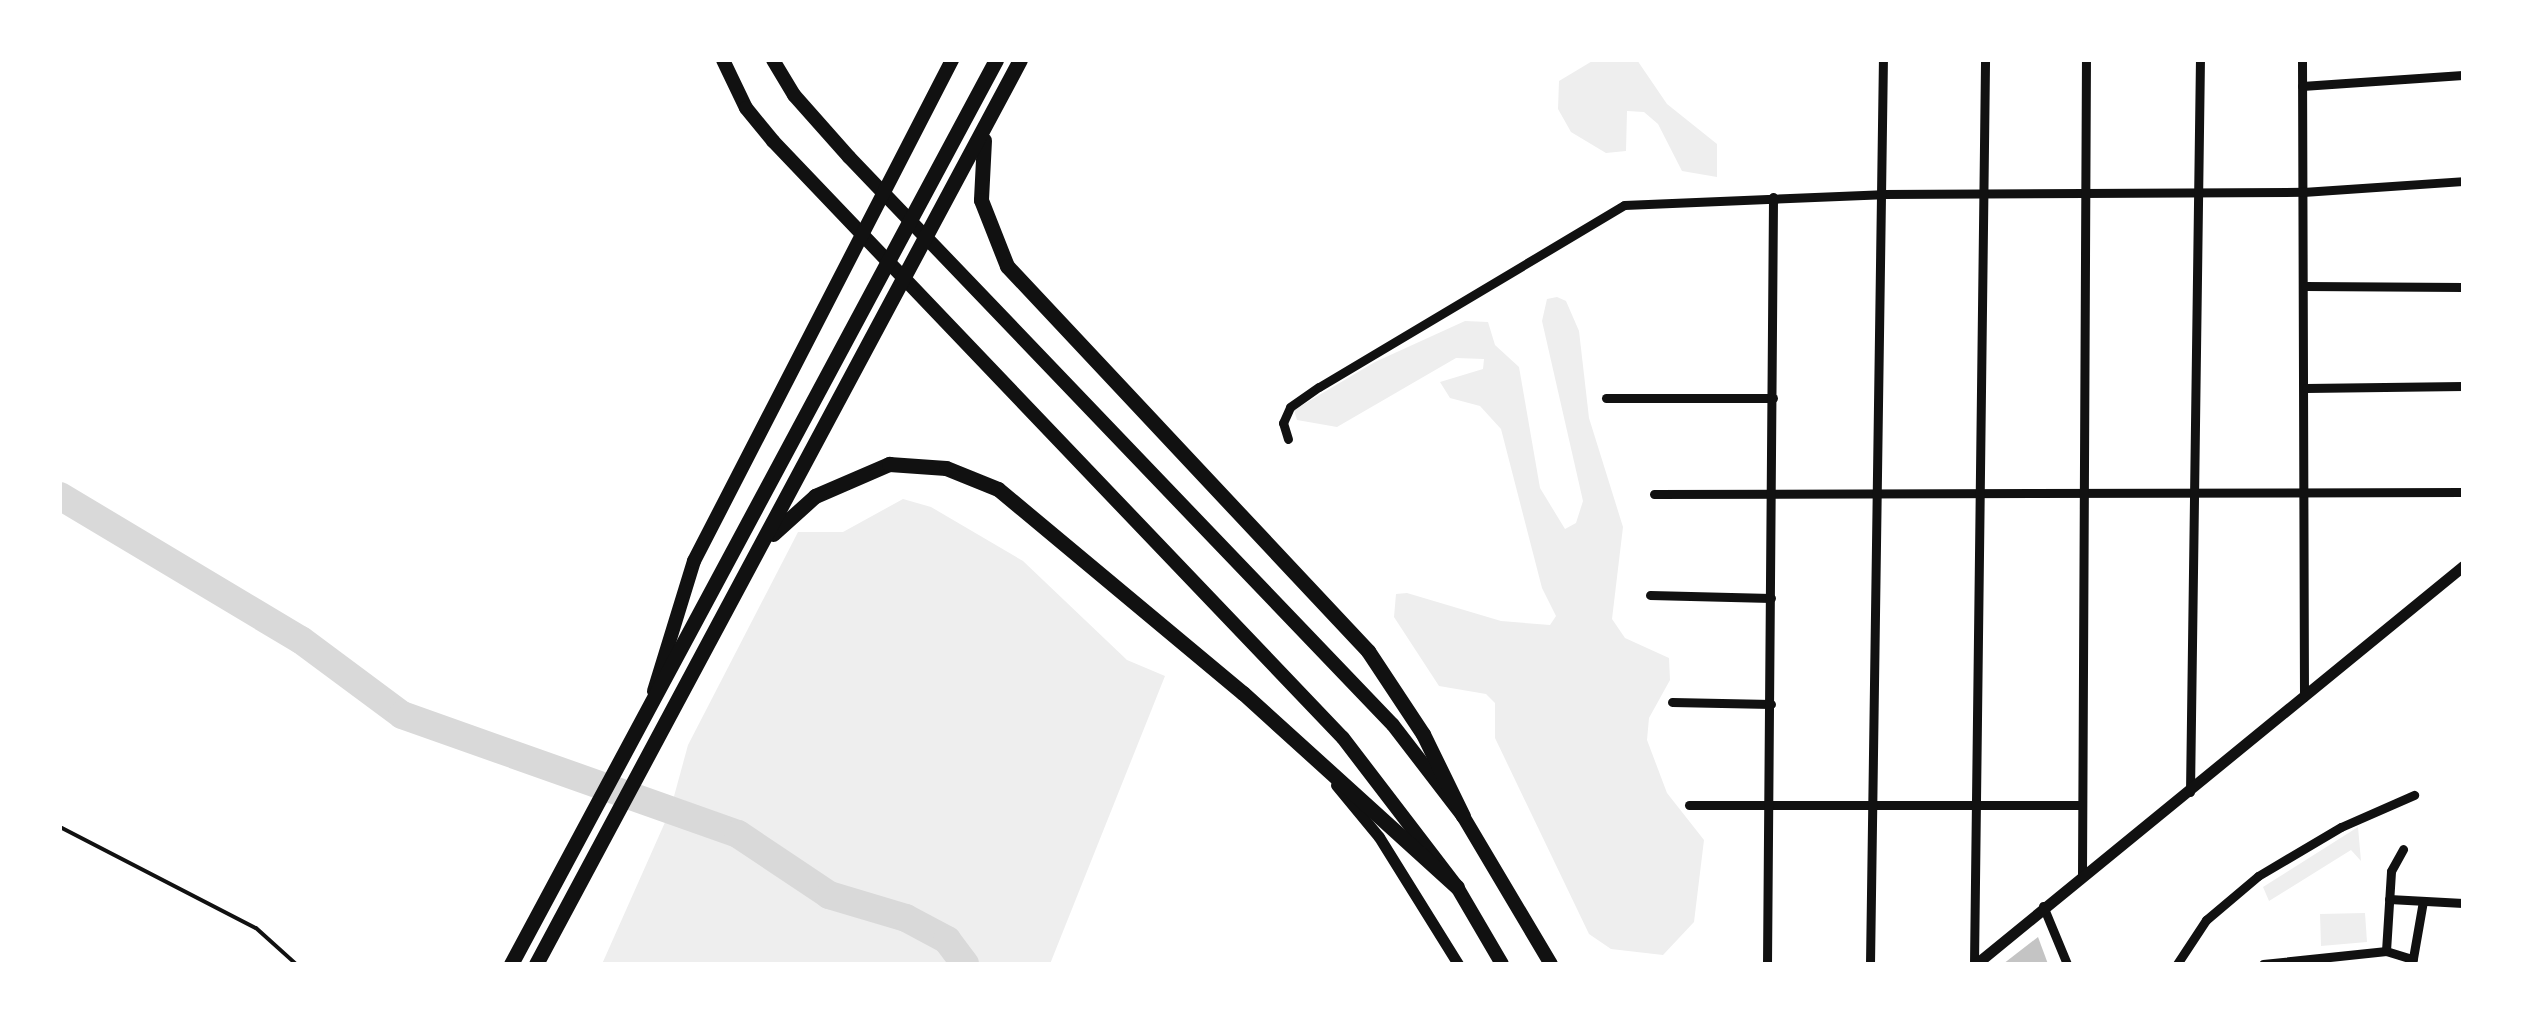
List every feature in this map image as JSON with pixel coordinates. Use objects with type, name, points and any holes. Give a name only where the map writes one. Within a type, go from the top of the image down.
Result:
[{"type":"highway","points":[[511,964],[996,60]]},
{"type":"highway","points":[[536,964],[1020,60]]},
{"type":"highway","points":[[993,112],[979,182],[990,235],[1007,266],[1368,651],[1423,734],[1463,816]]},
{"type":"highway","points":[[752,561],[796,510],[852,476],[909,462],[964,473],[1028,511],[1312,754],[1457,888]]},
{"type":"main road","points":[[723,60],[759,125],[1343,738],[1457,888],[1502,964]]},
{"type":"main road","points":[[773,60],[794,95],[849,156],[1362,692],[1463,816],[1552,964]]},
{"type":"main road","points":[[652,698],[694,561],[952,60]]},
{"type":"street","points":[[1870,964],[1880,493],[1883,60]]},
{"type":"street","points":[[1975,964],[1977,494],[1986,60]]},
{"type":"street","points":[[2082,874],[2086,60]]},
{"type":"street","points":[[2190,792],[2200,60]]},
{"type":"street","points":[[2302,60],[2304,696]]},
{"type":"street","points":[[2302,86],[2463,75]]},
{"type":"street","points":[[1288,440],[1283,424],[1290,407],[1318,387],[1597,216],[1647,200],[1882,194],[2303,192],[2463,182]]},
{"type":"street","points":[[1767,964],[1773,197]]},
{"type":"street","points":[[2305,286],[2463,286]]},
{"type":"street","points":[[2306,388],[2463,386]]},
{"type":"street","points":[[1606,398],[1772,398]]},
{"type":"street","points":[[1654,494],[2463,492]]},
{"type":"street","points":[[1975,964],[2463,566]]},
{"type":"street","points":[[1650,595],[1772,598]]},
{"type":"street","points":[[1672,702],[1771,704]]},
{"type":"street","points":[[1312,754],[1379,837],[1458,964]]},
{"type":"street","points":[[2177,964],[2206,920],[2258,876],[2341,827],[2414,795]]},
{"type":"street","points":[[1689,804],[2080,805]]},
{"type":"street","points":[[2386,951],[2391,871],[2403,849]]},
{"type":"street","points":[[2389,899],[2463,903]]},
{"type":"street","points":[[2264,964],[2386,951],[2412,962],[2423,901]]},
{"type":"street","points":[[2044,906],[2067,964]]},
{"type":"lane","points":[[60,827],[256,928],[296,964]]},
{"type":"shaded area","points":[[1594,60],[1637,60],[1667,104],[1717,144],[1717,177],[1682,171],[1658,124],[1644,112],[1627,111],[1626,151],[1606,153],[1571,132],[1558,109],[1559,81]]},
{"type":"shaded area","points":[[1557,297],[1566,301],[1579,331],[1589,418],[1623,527],[1612,619],[1625,638],[1669,658],[1670,680],[1649,718],[1647,740],[1667,793],[1704,840],[1694,922],[1663,955],[1611,949],[1589,934],[1495,738],[1495,703],[1486,694],[1439,686],[1394,617],[1396,594],[1407,593],[1501,621],[1550,625],[1556,616],[1542,588],[1501,429],[1480,406],[1450,398],[1440,382],[1483,369],[1484,359],[1456,358],[1337,427],[1297,420],[1294,410],[1375,362],[1465,321],[1488,322],[1495,345],[1519,367],[1540,488],[1565,529],[1576,523],[1583,501],[1542,321],[1547,299]]},
{"type":"shaded area","points":[[903,499],[931,507],[1023,561],[1127,660],[1165,676],[1050,964],[602,964],[670,811],[688,745],[798,532],[843,532]]},
{"type":"shaded area","points":[[2358,827],[2361,861],[2351,850],[2269,901],[2263,887]]},
{"type":"shaded area","points":[[2365,913],[2367,942],[2321,946],[2320,914]]},
{"type":"building","points":[[2038,937],[2048,964],[2003,964]]},
{"type":"waterway","points":[[60,496],[301,640],[402,715],[738,834],[829,895],[906,918],[947,940],[965,964]]}]
